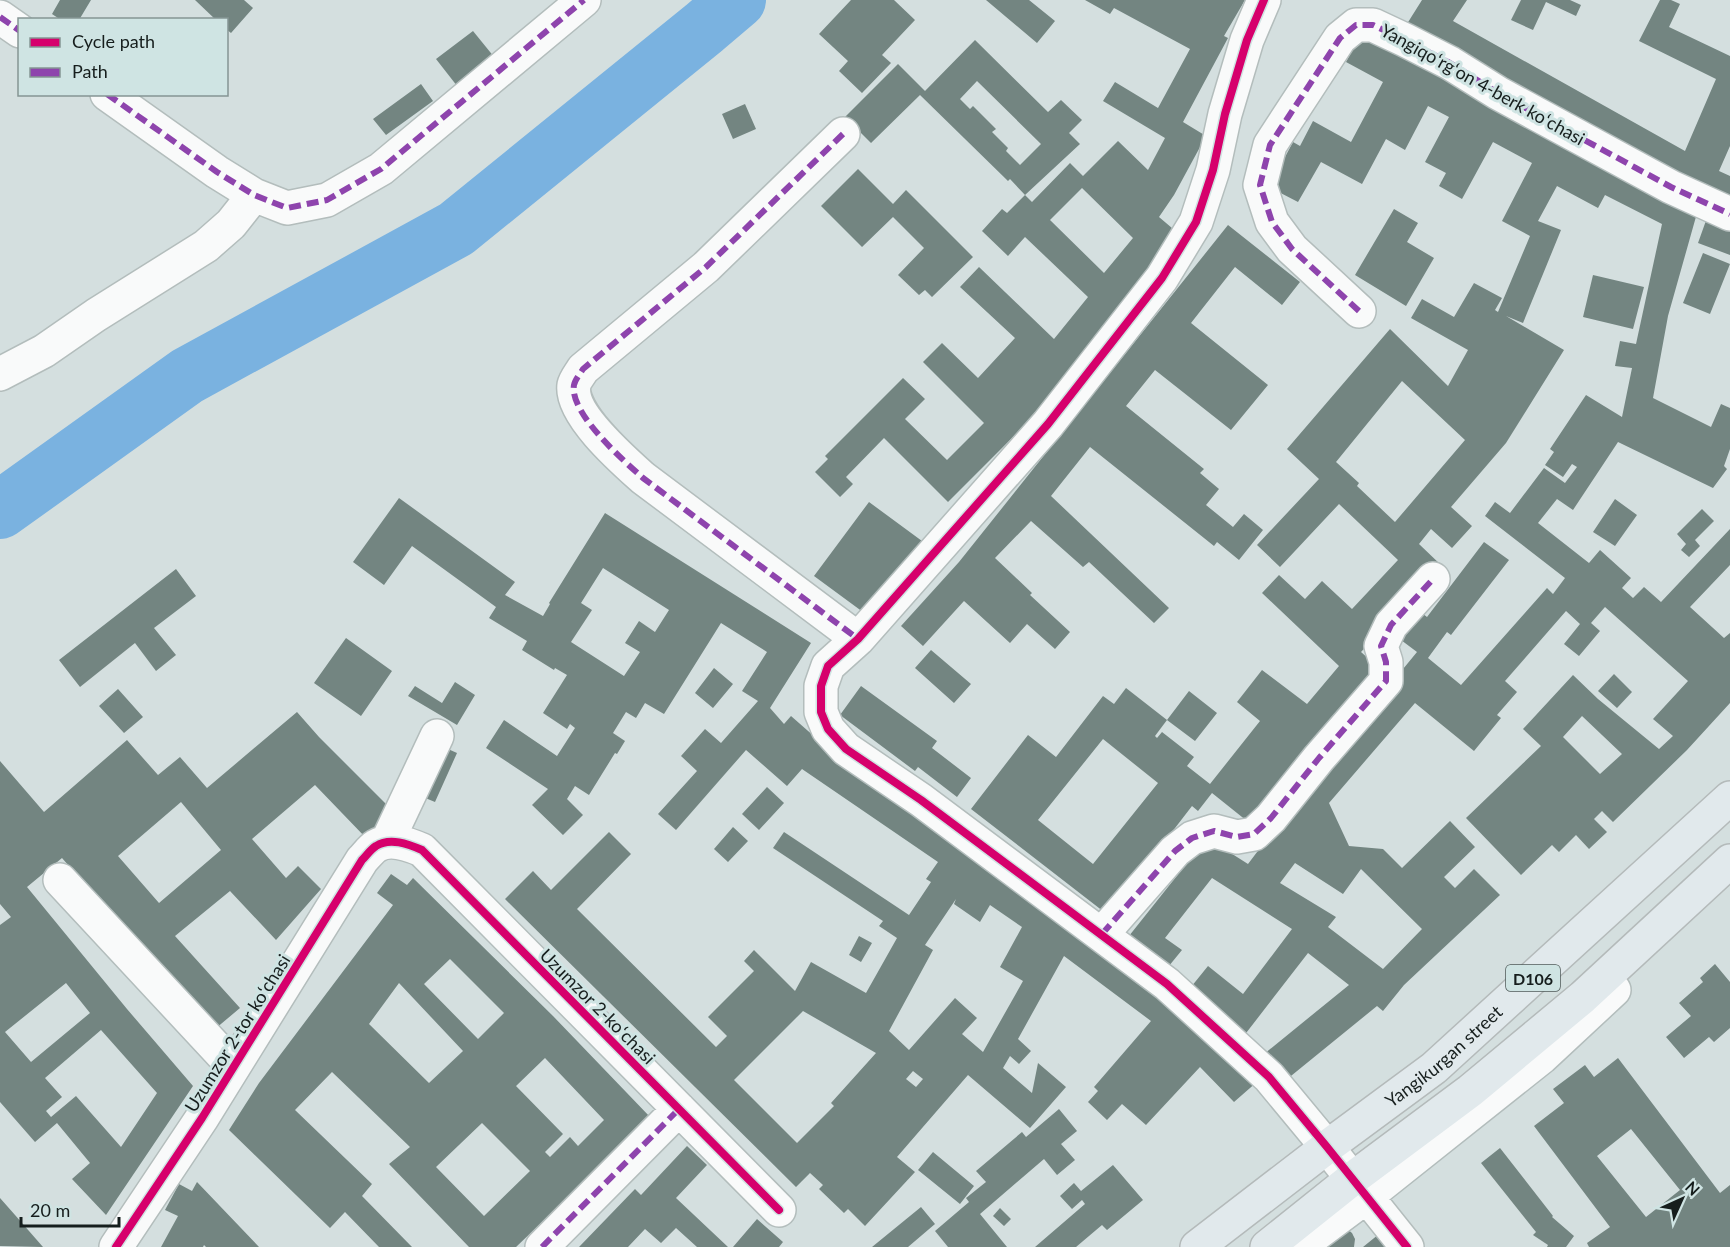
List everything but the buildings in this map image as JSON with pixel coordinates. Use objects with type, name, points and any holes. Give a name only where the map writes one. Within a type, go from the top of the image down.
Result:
[{"type":"main road","name":"Yangikurgan street","points":[[1197,1247],[1434,1068],[1730,798]]},
{"type":"main road","name":"D106","points":[[1267,1247],[1359,1188],[1583,996],[1730,861]]},
{"type":"street","points":[[110,96],[217,172],[254,195],[286,208],[327,200],[381,169],[584,0]]},
{"type":"street","points":[[1264,0],[1247,40],[1225,114],[1213,170],[1196,222],[1162,278],[1048,424],[858,639],[828,666],[821,686],[821,712],[828,729],[846,749],[921,800],[1167,984],[1269,1077],[1407,1247]]},
{"type":"street","points":[[0,17],[18,30]]},
{"type":"street","name":"Yangiqoʻrgʻon 4-berk koʻchasi","points":[[1359,311],[1292,249],[1272,222],[1260,185],[1270,145],[1340,38],[1356,25],[1373,25],[1405,40],[1671,187],[1730,214]]},
{"type":"street","points":[[843,134],[706,267],[584,369],[574,386],[576,402],[587,420],[616,453],[643,478],[858,639]]},
{"type":"street","points":[[0,374],[44,351],[96,315],[206,246],[231,224],[254,195]]},
{"type":"street","points":[[1102,934],[1174,851],[1192,838],[1214,831],[1237,837],[1254,834],[1271,818],[1319,758],[1386,681],[1386,662],[1381,646],[1391,625],[1433,579]]},
{"type":"street","points":[[387,842],[437,736]]},
{"type":"street","name":"Uzumzor 2-tor koʻchasi","points":[[116,1247],[202,1118],[362,860],[376,846],[387,842]]},
{"type":"street","name":"Uzumzor 2-koʻchasi","points":[[387,842],[405,842],[422,850],[779,1210]]},
{"type":"street","points":[[60,880],[233,1066]]},
{"type":"street","points":[[1299,1247],[1359,1188],[1542,1057],[1730,882]]},
{"type":"street","points":[[542,1247],[680,1109]]},
{"type":"waterway","points":[[0,510],[187,376],[456,229],[737,0]]},
{"type":"marked path","points":[[110,96],[217,172],[254,195],[287,208],[327,200],[381,169],[584,0]]},
{"type":"marked path","points":[[0,17],[18,30]]},
{"type":"marked path","points":[[1359,311],[1292,249],[1272,222],[1260,185],[1270,145],[1340,38],[1356,25],[1373,25],[1405,40],[1671,187],[1730,214]]},
{"type":"marked path","points":[[843,134],[706,267],[583,369],[574,385],[580,409],[589,422],[643,478],[858,639]]},
{"type":"marked path","points":[[1102,934],[1175,851],[1192,838],[1214,831],[1237,837],[1254,834],[1271,818],[1319,758],[1386,681],[1386,662],[1381,646],[1391,625],[1433,579]]},
{"type":"marked path","points":[[542,1247],[679,1109]]},
{"type":"cycle path","points":[[1264,0],[1247,40],[1225,114],[1213,170],[1196,222],[1162,278],[1048,424],[858,639],[828,666],[821,686],[821,712],[828,729],[846,749],[921,800],[1167,984],[1269,1077],[1407,1247]]},
{"type":"cycle path","points":[[116,1247],[202,1118],[362,860],[374,847],[387,842],[405,844],[422,850],[779,1210]]}]
